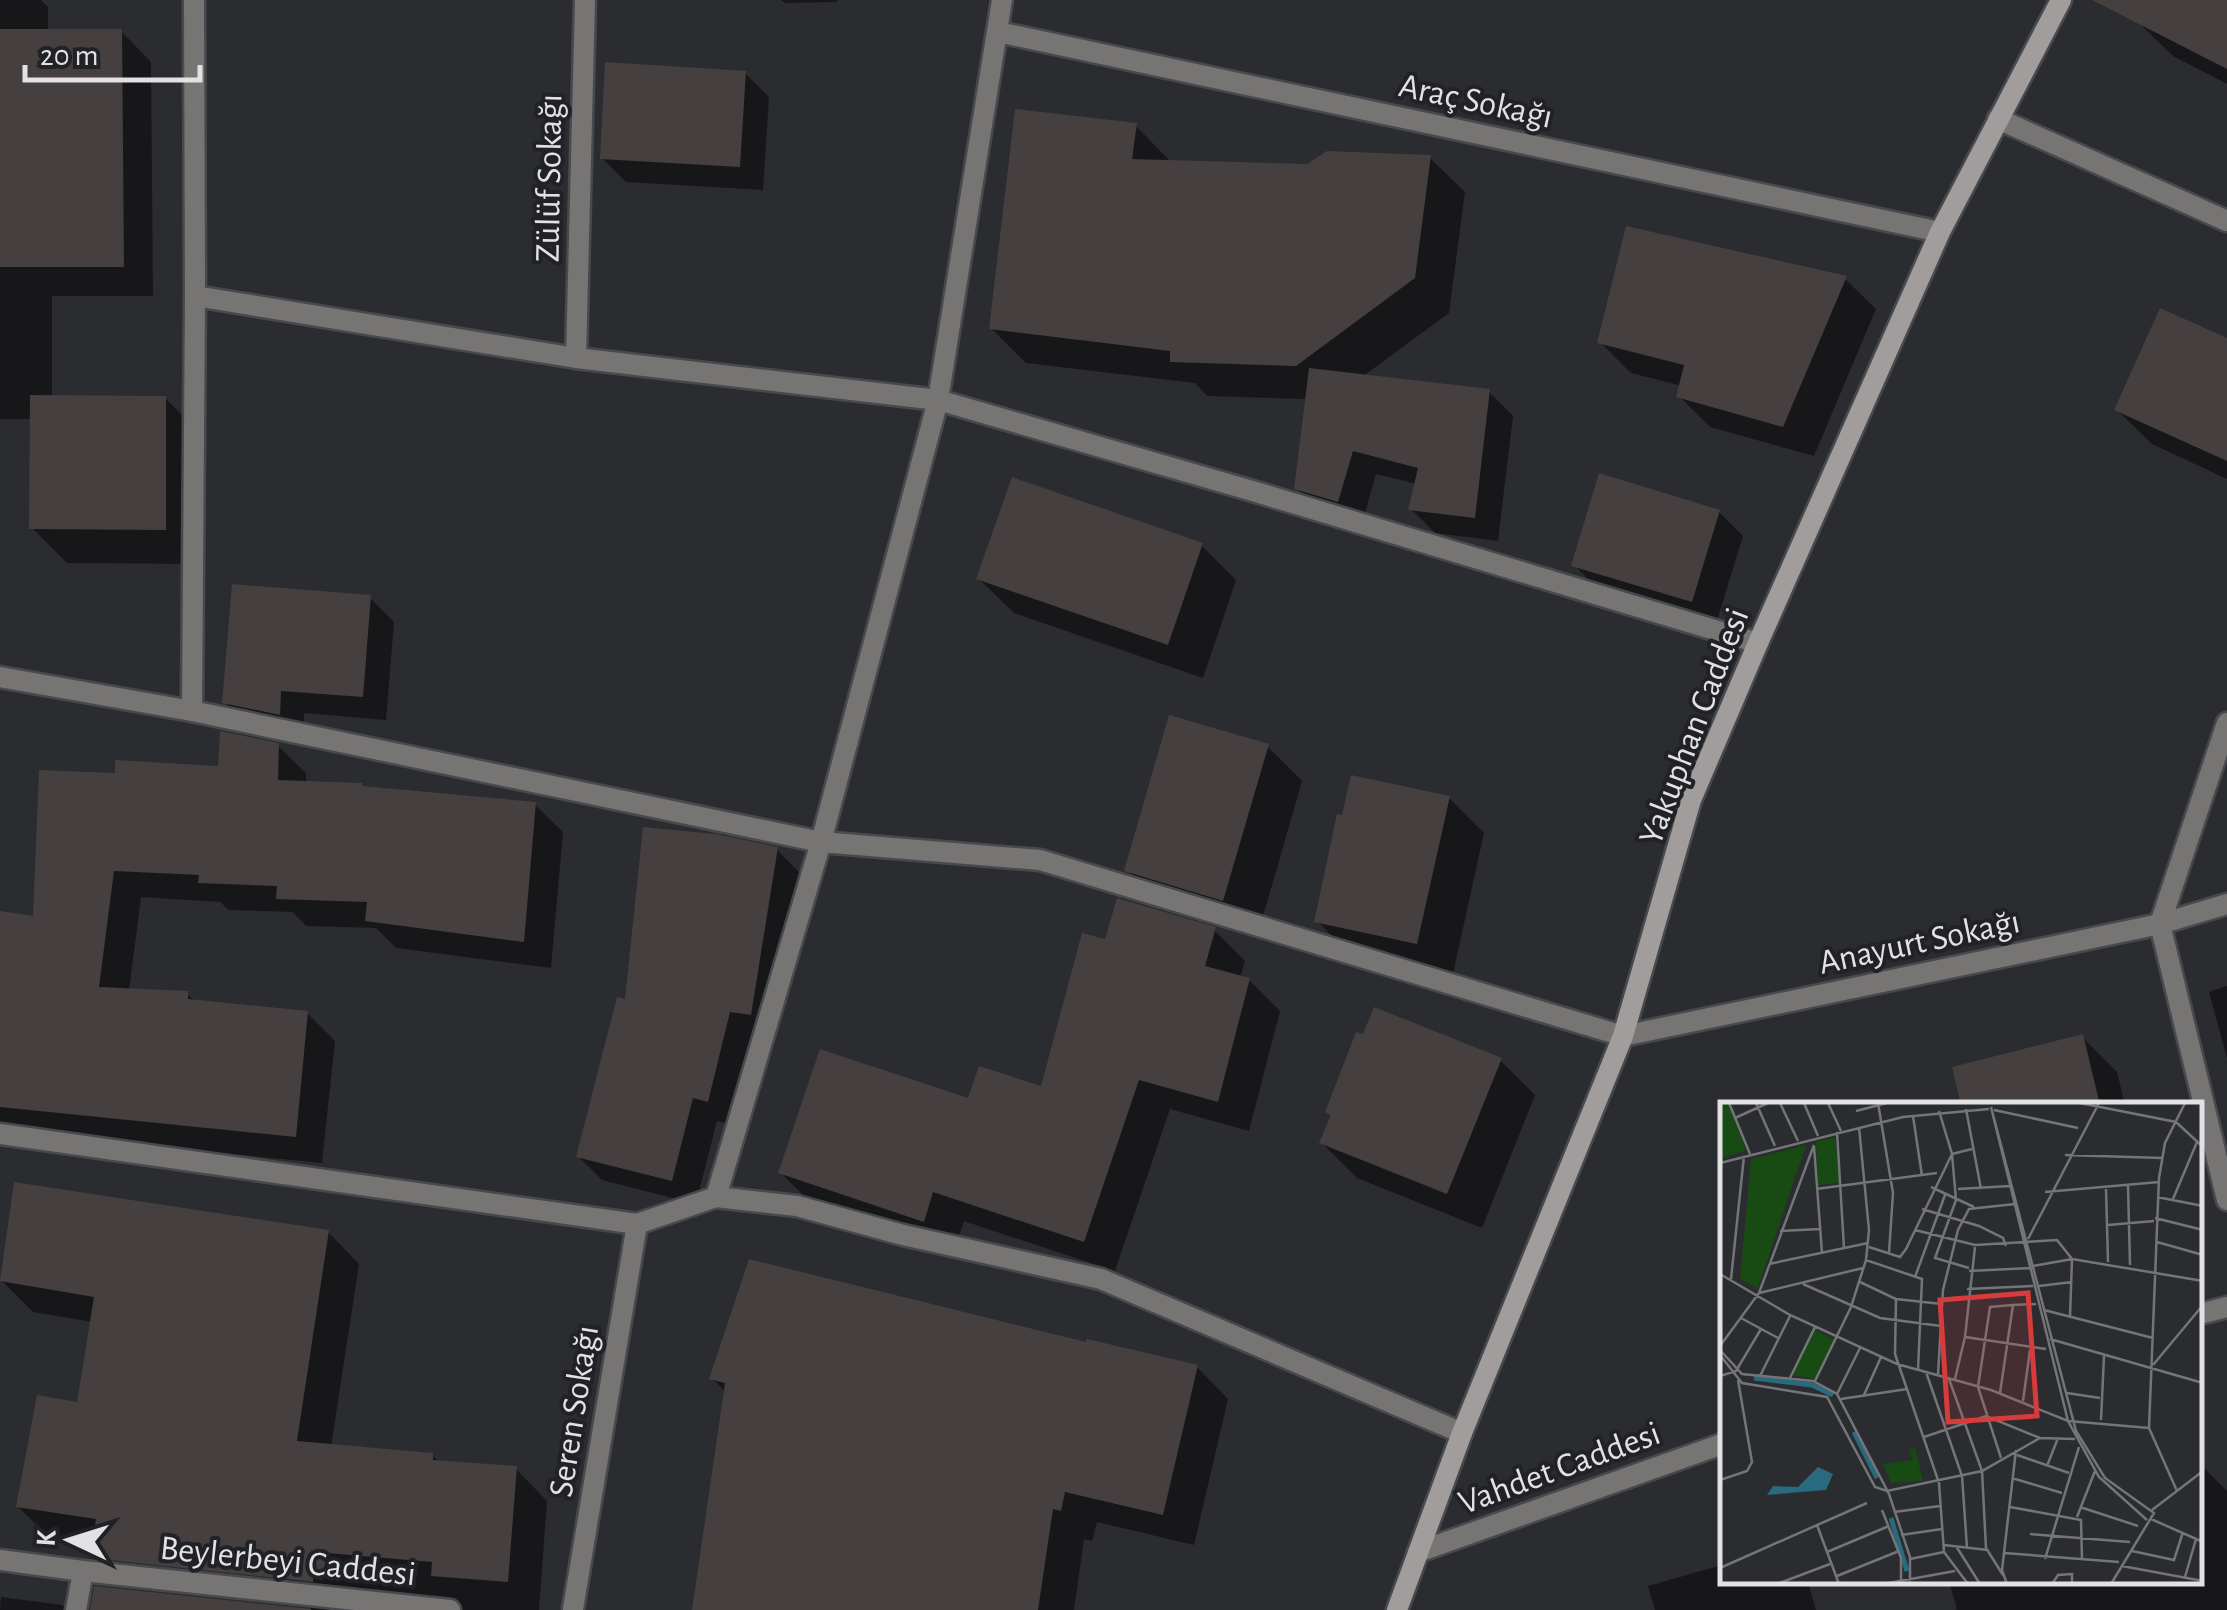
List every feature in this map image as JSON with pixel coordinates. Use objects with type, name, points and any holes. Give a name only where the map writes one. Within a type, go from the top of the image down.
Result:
[{"type":"street","points":[[192,711],[194,0]]},
{"type":"street","name":"Zülüf Sokağı","points":[[576,358],[585,0]]},
{"type":"street","points":[[716,1197],[820,842],[938,400],[1002,0]]},
{"type":"street","name":"Yakuphan Caddesi","points":[[1397,1610],[1462,1433],[1623,1036],[1691,800],[1940,232],[2061,0]]},
{"type":"street","name":"Araç Sokağı","points":[[998,32],[1940,232]]},
{"type":"street","points":[[1998,119],[2227,221]]},
{"type":"street","points":[[195,296],[576,358],[938,400],[1758,644]]},
{"type":"street","points":[[0,677],[192,711],[820,842],[1040,860],[1623,1036]]},
{"type":"street","points":[[2227,723],[2160,924],[2227,1200]]},
{"type":"street","name":"Anayurt Sokağı","points":[[1623,1036],[2160,924],[2227,904]]},
{"type":"street","points":[[0,1134],[637,1224],[716,1197],[797,1206],[903,1235],[1101,1278],[1462,1433]]},
{"type":"street","name":"Seren Sokağı","points":[[576,1610],[637,1224]]},
{"type":"street","points":[[2202,1314],[2227,1308]]},
{"type":"street","name":"Vahdet Caddesi","points":[[1418,1552],[1720,1445]]},
{"type":"street","name":"Beylerbeyi Caddesi","points":[[0,1560],[450,1610]]},
{"type":"street","points":[[76,1610],[83,1571]]},
{"type":"street","points":[[549,1610],[576,1610]]},
{"type":"building","points":[[2092,0],[2227,0],[2227,69]]},
{"type":"building","points":[[0,29],[122,29],[124,267],[0,267]]},
{"type":"building","points":[[605,62],[746,71],[740,167],[600,159]]},
{"type":"building","points":[[1015,109],[1137,123],[1132,159],[1307,164],[1327,151],[1431,155],[1415,278],[1296,366],[1170,362],[1170,351],[989,329]]},
{"type":"building","points":[[1626,226],[1847,276],[1783,427],[1676,397],[1684,365],[1597,343]]},
{"type":"building","points":[[2160,308],[2227,338],[2227,461],[2114,410]]},
{"type":"building","points":[[1309,368],[1490,389],[1475,518],[1408,510],[1418,468],[1353,451],[1338,502],[1294,489]]},
{"type":"building","points":[[30,395],[166,396],[166,530],[29,529]]},
{"type":"building","points":[[1599,473],[1720,510],[1692,602],[1571,566]]},
{"type":"building","points":[[1012,477],[1203,543],[1168,645],[976,579]]},
{"type":"building","points":[[232,584],[371,595],[363,697],[281,691],[280,715],[222,703]]},
{"type":"building","points":[[1169,715],[1269,744],[1223,901],[1124,871]]},
{"type":"building","points":[[220,731],[279,743],[278,780],[362,783],[536,802],[524,942],[365,921],[367,902],[276,899],[277,886],[198,883],[199,875],[114,871],[99,987],[188,991],[188,999],[308,1011],[296,1137],[0,1107],[0,911],[33,916],[39,770],[115,773],[115,760],[218,766]]},
{"type":"building","points":[[1351,775],[1450,796],[1417,944],[1314,922],[1337,814],[1342,815]]},
{"type":"building","points":[[643,827],[716,834],[778,847],[751,1015],[730,1012],[708,1102],[693,1098],[672,1181],[576,1157],[617,997],[625,999]]},
{"type":"building","points":[[1117,898],[1216,927],[1205,966],[1250,978],[1218,1102],[1139,1080],[1084,1242],[933,1192],[924,1222],[778,1173],[820,1049],[968,1098],[979,1066],[1041,1086],[1082,933],[1105,939]]},
{"type":"building","points":[[1374,1007],[1502,1058],[1447,1194],[1319,1143],[1331,1115],[1325,1112],[1356,1032],[1363,1034]]},
{"type":"building","points":[[2083,1034],[2099,1102],[1960,1102],[1952,1067]]},
{"type":"building","points":[[14,1182],[329,1230],[297,1441],[433,1453],[433,1460],[517,1466],[508,1582],[431,1576],[432,1562],[327,1553],[322,1580],[313,1578],[313,1582],[91,1558],[96,1519],[16,1507],[37,1395],[77,1402],[94,1297],[0,1281]]},
{"type":"building","points":[[749,1259],[1086,1342],[1087,1339],[1198,1365],[1163,1515],[1065,1492],[1061,1511],[1053,1509],[1038,1610],[692,1610],[725,1383],[709,1379]]},
{"type":"building","points":[[94,1586],[311,1609],[311,1610],[90,1610]]}]
